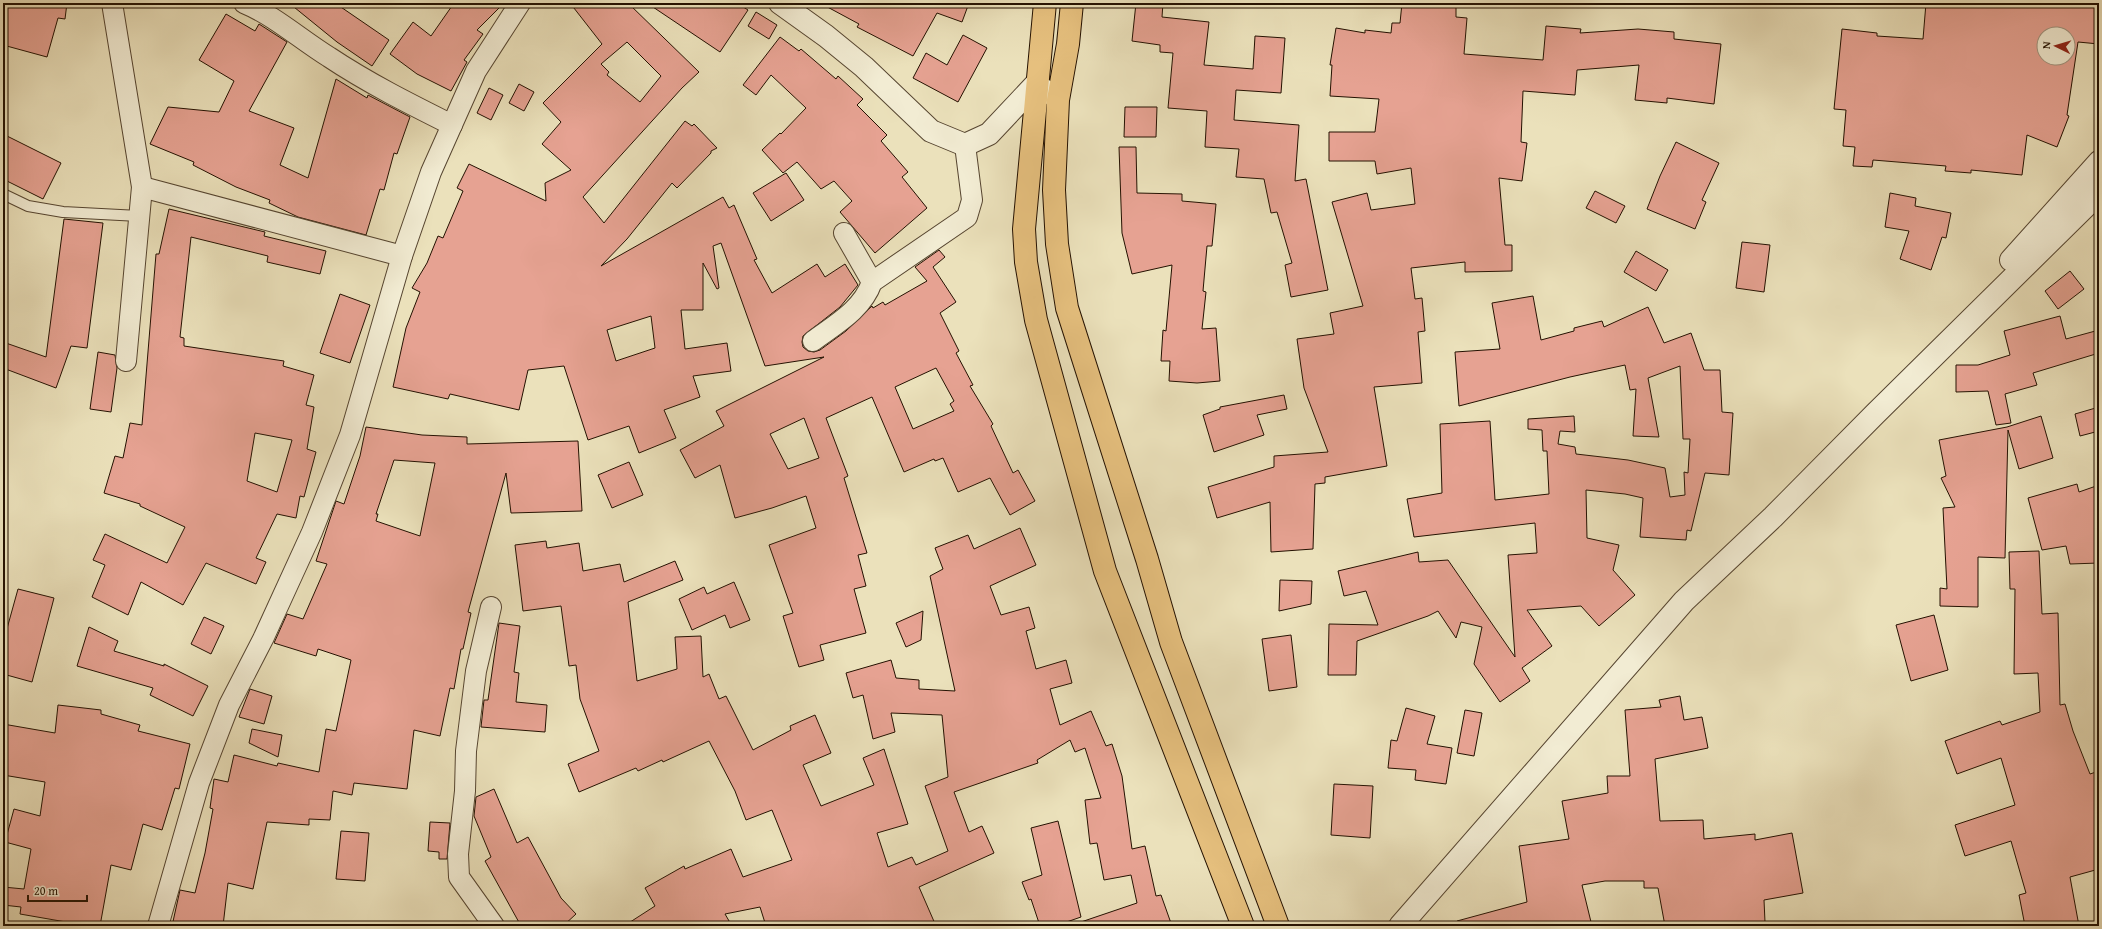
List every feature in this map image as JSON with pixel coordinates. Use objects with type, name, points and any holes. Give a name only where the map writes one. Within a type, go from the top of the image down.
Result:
[{"type":"main road","points":[[1045,3],[1036,84],[1024,229],[1026,262],[1036,320],[1106,571],[1242,926]]},
{"type":"main road","points":[[1072,3],[1068,44],[1058,100],[1054,190],[1057,244],[1066,308],[1147,559],[1171,642],[1278,926]]},
{"type":"street","points":[[112,3],[142,187],[126,361]]},
{"type":"street","points":[[244,3],[264,12],[328,57],[375,86],[452,125]]},
{"type":"street","points":[[158,926],[199,783],[229,705],[263,639],[312,532],[350,435],[402,256],[431,172],[476,71],[520,3]]},
{"type":"street","points":[[780,3],[826,36],[864,67],[898,98],[931,132],[965,145],[989,134],[1036,84],[1058,100]]},
{"type":"street","points":[[813,341],[855,310],[867,296],[872,282],[967,217],[972,200],[965,145]]},
{"type":"street","points":[[1875,414],[2099,162]]},
{"type":"street","points":[[142,187],[402,256]]},
{"type":"street","points":[[1400,926],[1684,600],[1773,517],[2099,193]]},
{"type":"street","points":[[844,233],[872,282]]},
{"type":"street","points":[[491,608],[476,671],[466,751],[465,791],[458,854],[460,877],[494,926]]},
{"type":"lane","points":[[3,194],[28,206],[140,216]]},
{"type":"building","points":[[3,3],[67,3],[65,19],[58,18],[47,57],[3,45]]},
{"type":"building","points":[[289,3],[335,3],[389,40],[372,66],[337,42]]},
{"type":"building","points":[[454,3],[504,3],[477,30],[483,34],[464,60],[467,62],[451,91],[417,74],[390,54],[413,22],[431,36]]},
{"type":"building","points":[[570,3],[628,3],[699,72],[682,88],[583,197],[604,223],[685,121],[692,126],[694,124],[717,148],[711,151],[711,153],[677,188],[672,183],[627,239],[601,266],[723,197],[729,208],[734,205],[757,259],[754,260],[772,293],[817,264],[825,277],[845,264],[858,285],[840,307],[803,336],[803,347],[808,351],[814,352],[820,350],[846,331],[872,306],[873,308],[883,302],[885,305],[927,281],[915,267],[939,250],[945,257],[933,267],[956,302],[940,313],[959,351],[956,353],[973,385],[970,386],[993,424],[991,426],[1013,473],[1018,470],[1035,501],[1010,515],[990,478],[958,492],[943,458],[935,461],[934,459],[904,472],[872,397],[826,418],[848,476],[844,478],[867,553],[858,555],[866,586],[854,589],[866,633],[820,645],[824,660],[799,667],[783,616],[793,613],[769,545],[816,528],[806,496],[772,508],[735,518],[720,465],[695,478],[680,450],[724,426],[716,411],[824,357],[765,366],[721,243],[713,246],[719,288],[717,289],[703,263],[703,310],[681,310],[685,349],[727,343],[731,371],[693,376],[700,397],[664,410],[676,438],[639,453],[629,426],[588,440],[564,366],[528,370],[519,410],[450,394],[448,399],[393,387],[406,328],[420,292],[412,288],[427,263],[438,236],[443,238],[463,191],[457,188],[469,164],[546,201],[545,183],[571,170],[542,144],[561,122],[543,103],[602,44]],"holes":[[[627,42],[661,76],[640,102],[607,75],[609,72],[601,64]],[[651,316],[655,348],[616,361],[607,330]],[[936,368],[954,401],[950,404],[954,411],[913,429],[895,387]],[[804,418],[819,458],[788,469],[770,434]]]},
{"type":"building","points":[[647,3],[737,3],[748,10],[720,52]]},
{"type":"building","points":[[820,3],[969,3],[962,22],[937,13],[913,56],[857,27],[859,24]]},
{"type":"building","points":[[1136,3],[1163,3],[1162,17],[1209,22],[1204,65],[1253,69],[1255,36],[1285,38],[1281,93],[1236,90],[1234,120],[1299,125],[1295,181],[1306,179],[1328,290],[1291,297],[1285,265],[1292,263],[1277,212],[1271,213],[1264,179],[1236,177],[1239,149],[1205,147],[1207,111],[1168,108],[1173,53],[1160,52],[1160,45],[1132,41]]},
{"type":"building","points":[[1402,3],[1456,3],[1456,17],[1467,18],[1464,54],[1543,60],[1546,26],[1581,29],[1580,33],[1638,29],[1674,32],[1674,39],[1721,44],[1714,104],[1667,98],[1667,103],[1635,100],[1639,65],[1577,70],[1575,95],[1523,91],[1521,142],[1527,143],[1522,181],[1499,178],[1505,245],[1512,245],[1512,271],[1465,272],[1465,262],[1411,268],[1415,299],[1422,298],[1425,331],[1418,332],[1422,383],[1374,387],[1387,466],[1325,477],[1325,483],[1315,484],[1313,549],[1271,552],[1270,502],[1217,518],[1208,487],[1274,467],[1274,456],[1328,452],[1304,388],[1297,339],[1334,334],[1330,313],[1363,306],[1332,202],[1367,193],[1371,210],[1415,204],[1411,168],[1377,174],[1375,161],[1329,161],[1329,132],[1375,132],[1379,99],[1330,96],[1332,65],[1330,65],[1336,28],[1365,33],[1365,30],[1391,33],[1392,23],[1400,23]]},
{"type":"building","points":[[1926,3],[2099,3],[2099,44],[2078,42],[2076,55],[2076,26],[2036,26],[2036,66],[2074,66],[2067,115],[2069,116],[2057,147],[2027,135],[2022,175],[1971,170],[1971,173],[1945,171],[1946,166],[1873,160],[1872,167],[1853,166],[1855,147],[1843,146],[1846,110],[1834,109],[1842,29],[1877,33],[1877,36],[1923,39]]},
{"type":"building","points":[[756,12],[777,25],[769,39],[748,26]]},
{"type":"building","points":[[226,14],[255,31],[259,24],[287,42],[249,111],[294,128],[280,165],[308,178],[336,79],[367,98],[368,95],[410,117],[397,154],[394,153],[384,190],[380,189],[366,235],[298,217],[269,203],[270,200],[236,187],[193,165],[194,162],[150,144],[168,107],[219,112],[234,81],[199,60]]},
{"type":"building","points":[[963,35],[987,48],[958,102],[913,78],[926,53],[947,65]]},
{"type":"building","points":[[780,37],[799,51],[801,49],[836,79],[838,76],[863,99],[857,105],[887,135],[881,141],[908,172],[902,177],[927,208],[875,253],[840,212],[852,201],[834,181],[821,189],[797,162],[783,173],[762,150],[780,133],[781,134],[806,108],[771,75],[756,95],[743,85]]},
{"type":"building","points":[[519,84],[534,92],[524,111],[509,103]]},
{"type":"building","points":[[489,88],[503,95],[491,120],[477,113]]},
{"type":"building","points":[[1125,107],[1157,107],[1156,137],[1124,137]]},
{"type":"building","points":[[3,134],[61,163],[43,199],[3,179]]},
{"type":"building","points":[[1676,142],[1719,163],[1702,200],[1706,202],[1695,229],[1647,209]]},
{"type":"building","points":[[1119,147],[1136,147],[1137,193],[1182,194],[1182,201],[1216,204],[1212,246],[1207,246],[1203,291],[1206,292],[1202,329],[1216,328],[1220,381],[1197,383],[1169,381],[1170,361],[1161,361],[1163,330],[1166,331],[1172,265],[1132,274],[1122,233]]},
{"type":"building","points":[[786,173],[804,200],[771,221],[753,193]]},
{"type":"building","points":[[1595,191],[1625,206],[1616,223],[1586,208]]},
{"type":"building","points":[[1890,193],[1916,198],[1915,206],[1951,213],[1946,238],[1942,237],[1931,270],[1900,259],[1909,231],[1885,227]]},
{"type":"building","points":[[169,209],[265,232],[264,236],[326,251],[320,274],[267,262],[268,256],[191,237],[180,337],[184,338],[184,346],[284,361],[283,366],[314,375],[306,405],[314,407],[307,449],[316,452],[304,497],[300,496],[296,518],[277,514],[256,558],[266,562],[256,584],[206,563],[183,605],[141,582],[128,615],[92,597],[105,565],[93,560],[105,534],[167,563],[185,527],[140,506],[140,504],[104,493],[115,456],[123,458],[130,423],[142,425],[156,254],[159,254]],"holes":[[[255,433],[292,440],[277,492],[247,481]]]},
{"type":"building","points":[[64,219],[103,223],[87,348],[71,346],[56,388],[3,368],[3,342],[46,357]]},
{"type":"building","points":[[1742,242],[1770,245],[1764,292],[1736,288]]},
{"type":"building","points":[[1636,251],[1668,270],[1656,291],[1624,272]]},
{"type":"building","points":[[2070,271],[2084,289],[2058,309],[2045,291]]},
{"type":"building","points":[[340,294],[370,305],[350,363],[320,353]]},
{"type":"building","points":[[1533,296],[1541,340],[1574,331],[1574,328],[1602,321],[1604,327],[1648,307],[1664,343],[1691,333],[1704,370],[1720,370],[1722,412],[1733,413],[1729,475],[1705,473],[1691,531],[1687,530],[1686,540],[1640,537],[1643,498],[1625,494],[1586,490],[1587,538],[1619,545],[1613,570],[1635,595],[1599,626],[1581,606],[1527,610],[1552,646],[1522,668],[1530,681],[1500,702],[1474,664],[1482,627],[1461,622],[1456,638],[1438,611],[1428,616],[1357,641],[1356,675],[1328,675],[1329,624],[1378,625],[1366,591],[1344,596],[1338,571],[1418,552],[1419,562],[1448,560],[1515,657],[1508,555],[1537,553],[1535,523],[1414,537],[1407,499],[1442,493],[1440,424],[1490,421],[1495,500],[1549,494],[1547,451],[1543,451],[1542,430],[1528,429],[1528,419],[1574,416],[1575,432],[1560,431],[1558,444],[1575,447],[1576,454],[1628,460],[1665,468],[1670,497],[1685,495],[1684,472],[1688,473],[1690,439],[1683,439],[1680,366],[1648,378],[1659,437],[1633,436],[1636,389],[1630,390],[1625,365],[1570,377],[1459,406],[1455,352],[1500,349],[1492,303]]},
{"type":"building","points":[[2060,316],[2066,339],[2099,330],[2099,353],[2033,373],[2037,385],[2005,394],[2011,423],[1996,425],[1988,391],[1956,392],[1956,365],[1978,365],[2010,355],[2004,331]]},
{"type":"building","points":[[98,352],[115,355],[117,368],[111,412],[90,409]]},
{"type":"building","points":[[1284,395],[1287,409],[1257,415],[1264,435],[1214,452],[1203,415],[1220,409],[1220,407]]},
{"type":"building","points":[[2099,407],[2099,431],[2080,436],[2075,414]]},
{"type":"building","points":[[2041,416],[2053,458],[2019,469],[2008,430],[2005,558],[1978,557],[1978,607],[1940,606],[1940,588],[1947,589],[1943,508],[1955,507],[1941,478],[1946,476],[1939,440],[2007,427]]},
{"type":"building","points":[[366,427],[422,435],[467,437],[467,444],[578,441],[582,511],[511,513],[506,473],[468,612],[471,613],[463,649],[461,649],[454,689],[450,688],[440,736],[414,730],[407,789],[354,783],[352,795],[333,791],[330,820],[309,819],[309,825],[267,822],[253,889],[228,883],[223,926],[172,926],[180,890],[195,893],[205,853],[213,809],[210,808],[214,779],[228,782],[234,755],[277,766],[278,763],[319,772],[326,729],[336,731],[351,660],[318,649],[316,656],[274,643],[287,614],[303,619],[327,564],[316,561],[336,501],[344,504],[360,456]],"holes":[[[394,460],[435,463],[420,536],[376,521],[378,514],[376,514]]]},
{"type":"building","points":[[629,462],[643,495],[612,508],[598,475]]},
{"type":"building","points":[[2077,484],[2079,492],[2099,485],[2099,563],[2070,564],[2066,546],[2042,550],[2028,498]]},
{"type":"building","points":[[1020,528],[1036,565],[990,586],[1001,615],[1029,607],[1035,628],[1026,631],[1036,669],[1066,660],[1072,683],[1050,689],[1060,725],[1091,711],[1106,746],[1112,744],[1122,776],[1132,849],[1145,846],[1156,896],[1161,895],[1172,926],[1078,926],[1078,923],[1137,903],[1131,875],[1104,880],[1097,843],[1090,844],[1085,800],[1101,798],[1085,748],[1075,752],[1070,740],[1037,760],[1038,763],[954,792],[969,832],[982,826],[994,853],[919,887],[936,926],[766,926],[760,907],[725,914],[732,926],[624,926],[655,906],[645,888],[684,866],[685,869],[731,849],[743,877],[792,860],[772,810],[746,820],[735,791],[709,741],[663,762],[662,760],[638,771],[636,768],[579,792],[568,764],[599,751],[580,699],[576,665],[569,666],[561,606],[523,611],[515,545],[546,541],[547,548],[579,543],[583,571],[620,564],[624,582],[675,561],[683,580],[628,602],[637,681],[677,669],[675,637],[701,636],[703,677],[709,674],[719,699],[726,696],[753,750],[791,730],[790,726],[815,715],[831,753],[803,765],[821,806],[874,785],[863,758],[884,749],[908,824],[877,833],[888,867],[912,857],[916,865],[948,851],[925,786],[948,777],[942,715],[891,713],[895,732],[873,739],[863,695],[853,698],[846,673],[891,660],[896,678],[919,680],[919,689],[955,691],[930,576],[943,569],[935,548],[968,535],[974,549]]},
{"type":"building","points":[[2039,551],[2042,614],[2058,613],[2060,705],[2065,704],[2073,731],[2090,774],[2099,771],[2099,869],[2070,877],[2079,926],[2025,926],[2019,895],[2026,893],[2011,841],[1965,856],[1955,825],[2015,805],[2001,758],[1957,774],[1945,741],[2000,721],[2002,725],[2040,712],[2038,673],[2014,674],[2015,589],[2010,589],[2009,552]]},
{"type":"building","points":[[1280,580],[1312,581],[1311,604],[1279,611]]},
{"type":"building","points":[[734,582],[750,620],[730,628],[725,615],[692,630],[679,599],[704,587],[707,594]]},
{"type":"building","points":[[18,589],[54,598],[32,682],[3,674],[3,643]]},
{"type":"building","points":[[923,611],[921,640],[906,647],[896,623]]},
{"type":"building","points":[[1934,615],[1948,670],[1911,681],[1896,625]]},
{"type":"building","points":[[204,617],[224,626],[211,654],[191,644]]},
{"type":"building","points":[[499,623],[520,626],[514,672],[519,673],[516,702],[547,705],[545,732],[481,727],[484,700],[488,700]]},
{"type":"building","points":[[89,627],[118,641],[114,651],[164,666],[164,664],[208,686],[193,716],[150,695],[153,688],[77,666]]},
{"type":"building","points":[[1291,635],[1297,687],[1269,691],[1262,639]]},
{"type":"building","points":[[250,689],[272,696],[264,724],[239,717]]},
{"type":"building","points":[[1680,696],[1684,720],[1702,717],[1708,748],[1655,759],[1660,821],[1703,820],[1704,839],[1755,834],[1755,840],[1792,833],[1803,893],[1764,900],[1765,922],[1665,926],[1658,888],[1644,888],[1644,881],[1605,881],[1582,885],[1591,922],[1572,926],[1458,926],[1457,921],[1527,902],[1519,846],[1569,839],[1562,801],[1608,793],[1607,776],[1630,776],[1625,710],[1661,707],[1659,700]]},
{"type":"building","points":[[58,705],[101,710],[101,714],[140,725],[138,731],[190,744],[179,789],[175,788],[162,830],[143,824],[131,870],[111,865],[100,926],[89,926],[20,914],[21,907],[3,905],[3,887],[24,889],[31,849],[5,842],[14,809],[40,816],[45,782],[3,775],[3,724],[55,733]]},
{"type":"building","points":[[1406,708],[1435,716],[1427,744],[1452,748],[1446,784],[1415,780],[1416,770],[1388,768],[1391,740],[1397,741]]},
{"type":"building","points":[[1465,710],[1482,713],[1474,756],[1457,753]]},
{"type":"building","points":[[252,729],[282,735],[278,757],[249,743]]},
{"type":"building","points":[[1334,784],[1373,786],[1370,838],[1331,835]]},
{"type":"building","points":[[494,789],[517,843],[528,837],[561,898],[576,914],[563,926],[521,926],[485,861],[491,857],[474,816],[476,797]]},
{"type":"building","points":[[1058,821],[1081,917],[1055,926],[1040,926],[1031,899],[1029,900],[1022,882],[1042,875],[1031,828]]},
{"type":"building","points":[[430,822],[450,823],[447,859],[439,859],[439,852],[428,851]]},
{"type":"building","points":[[341,831],[369,833],[365,881],[336,879]]}]
